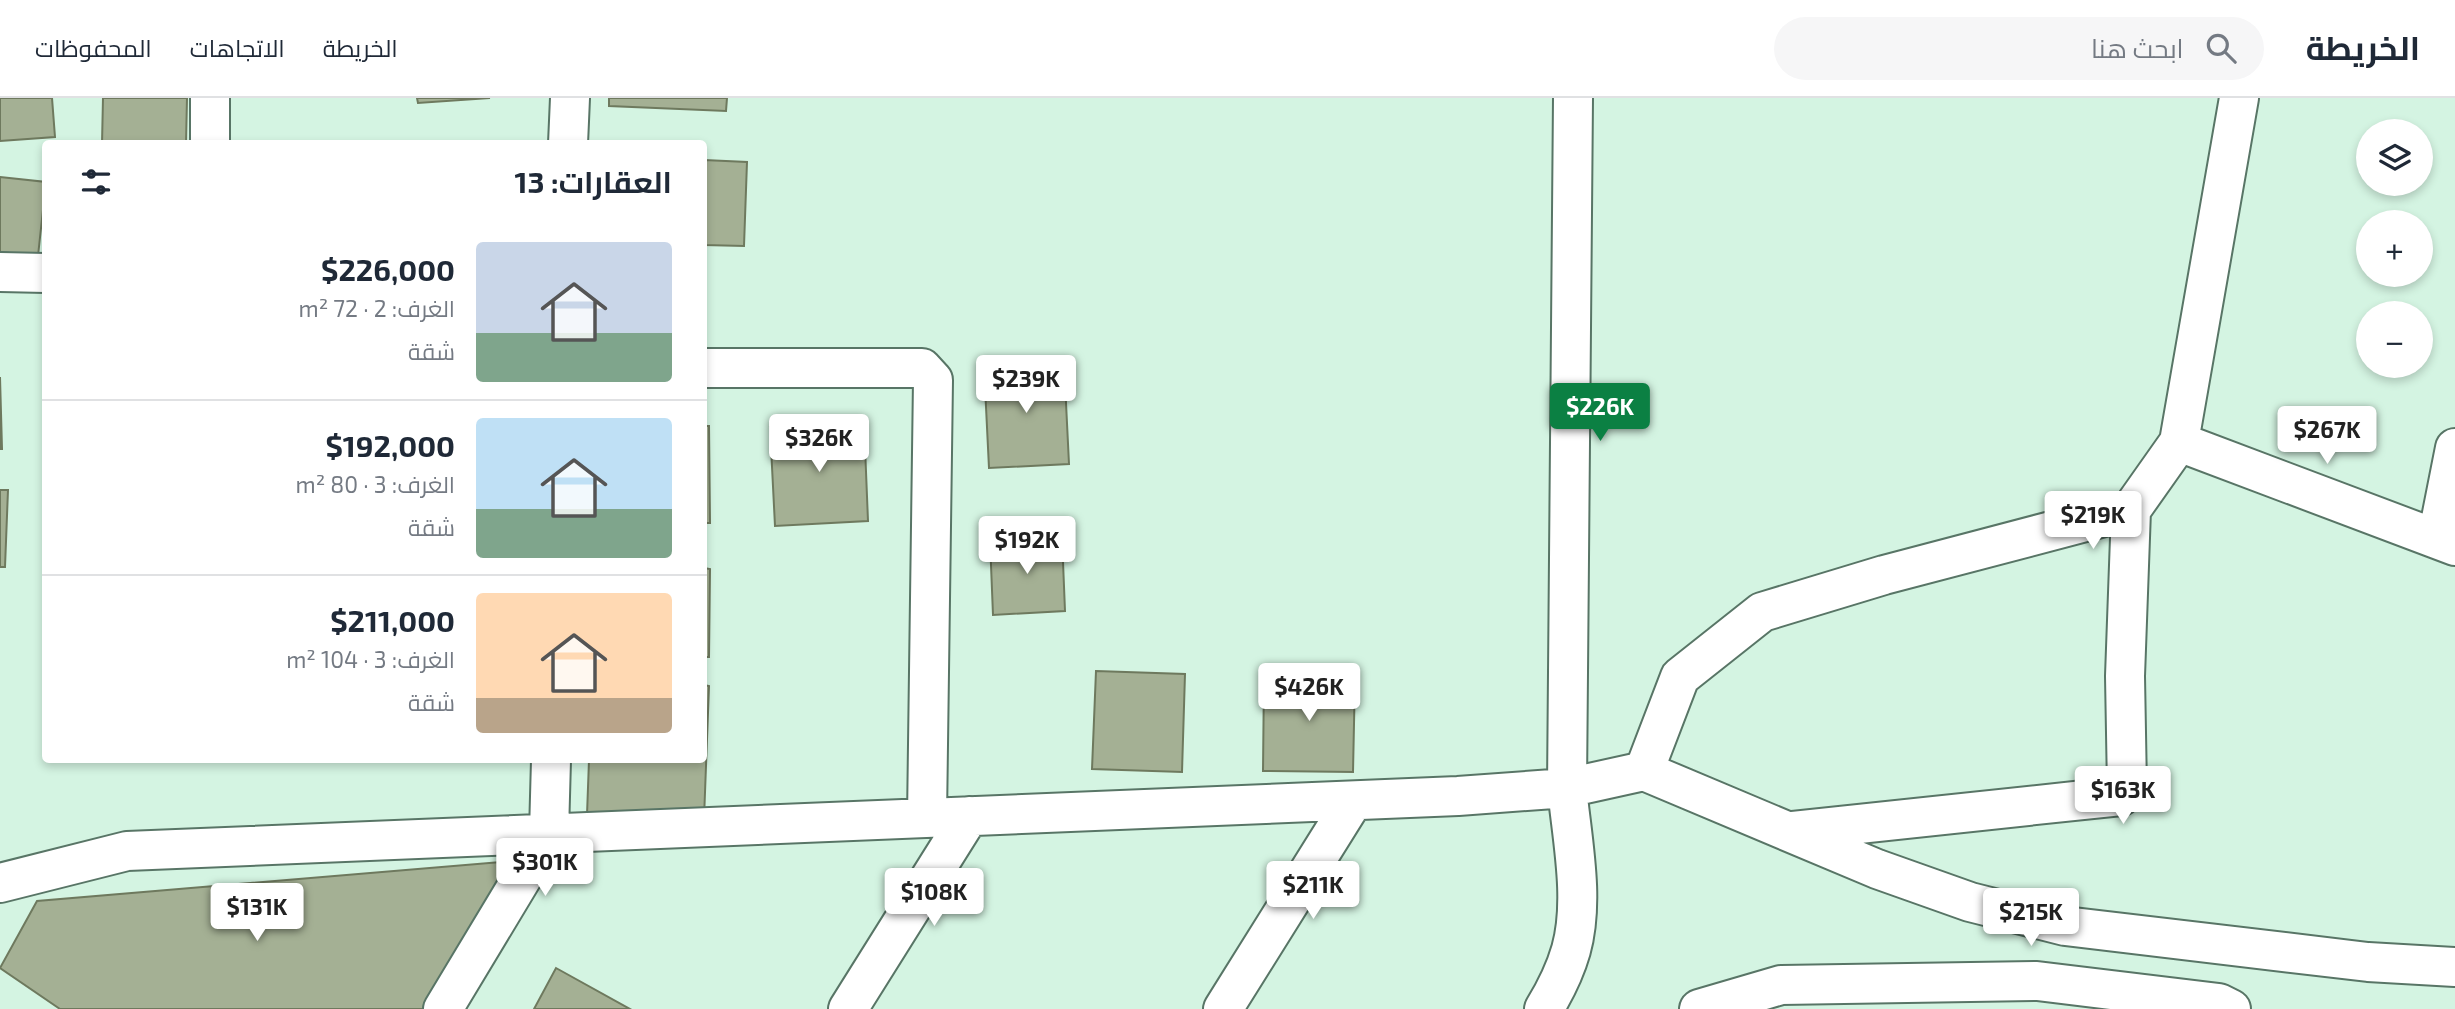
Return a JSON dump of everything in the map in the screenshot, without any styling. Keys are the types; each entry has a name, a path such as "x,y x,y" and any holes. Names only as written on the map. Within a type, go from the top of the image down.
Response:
{"street":[{"path":"210,98 210,140"},
{"path":"568,140 570,98"},
{"path":"1553,1002 1572,949 1578,890 1567,788 1573,98"},
{"path":"1791,831 2121,796 2127,789 2125,676 2131,510 2179,442 2239,98"},
{"path":"0,272 42,273"},
{"path":"707,368 922,368 933,380 927,818"},
{"path":"2179,442 2446,542 2455,448"},
{"path":"1644,771 1680,677 1762,612 1884,575 2131,510"},
{"path":"443,1009 549,833 551,763"},
{"path":"4,873 127,851 1353,801 1567,788 1644,771 1877,869 1970,902 2065,926 2368,962 2455,967"},
{"path":"1223,1009 1353,801"},
{"path":"848,1009 969,816"},
{"path":"1699,1009 1781,985 1941,996 2037,981 2219,1003 2231,1009"}],"building":[{"path":"0,98 52,98 55,137 0,141"},
{"path":"103,98 187,98 186,140 102,140"},
{"path":"417,98 490,98 418,103"},
{"path":"609,98 727,98 726,111 609,106"},
{"path":"707,160 747,162 744,246 707,245"},
{"path":"0,177 42,182 38,256 0,252"},
{"path":"1064,362 1069,464 989,468 984,366"},
{"path":"0,377 2,449 0,449"},
{"path":"864,422 868,521 775,526 770,427"},
{"path":"707,426 709,426 710,523 707,523"},
{"path":"0,490 8,490 5,567 0,567"},
{"path":"1062,537 1065,611 993,615 990,540"},
{"path":"707,568 710,569 707,657"},
{"path":"1096,671 1185,674 1182,772 1092,769"},
{"path":"1264,675 1355,676 1353,772 1263,771"},
{"path":"707,686 709,686 707,739"},
{"path":"589,763 706,763 704,819 587,815"},
{"path":"512,861 423,1009 60,1009 0,968 37,901"},
{"path":"556,968 630,1009 534,1009"}]}
